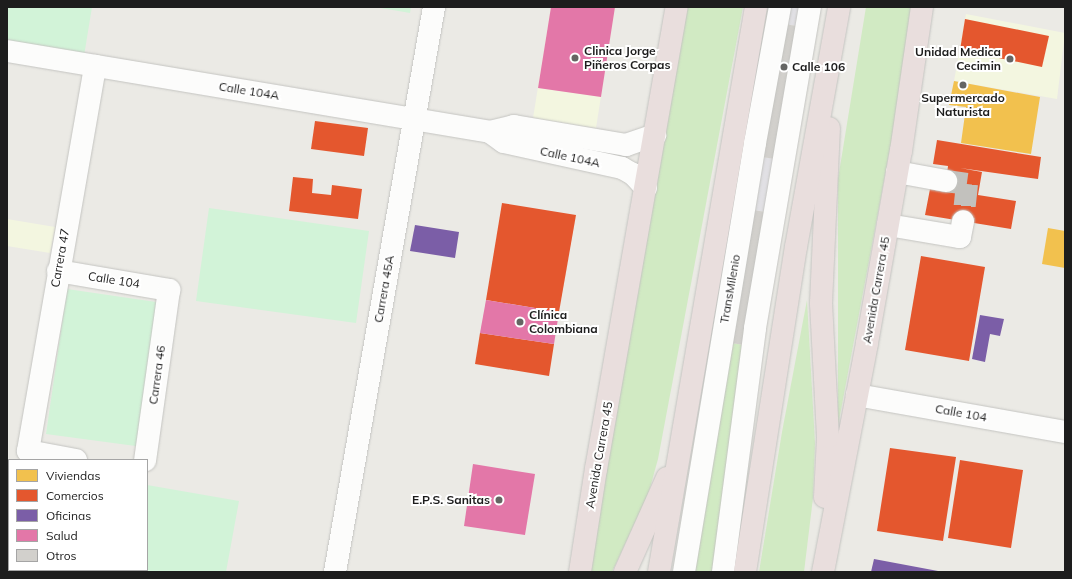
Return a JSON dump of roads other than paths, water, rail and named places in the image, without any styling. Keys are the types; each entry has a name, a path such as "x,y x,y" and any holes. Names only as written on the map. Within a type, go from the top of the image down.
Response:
{"highway":[{"name":"Avenida Carrera 45","path":"580,572 596,469 677,7"},
{"path":"659,572 756,7"},
{"path":"745,572 796,247 839,7"},
{"name":"Avenida Carrera 45","path":"822,572 857,395 888,225 922,7"},
{"path":"822,572 828,437 821,303 832,49"},
{"path":"625,572 681,445"}],"street":[{"name":"Carrera 45A","path":"335,572 434,7"},
{"name":"TransMilenio","path":"684,572 755,143 780,7"},
{"path":"723,572 755,328 810,7"},
{"name":"Calle 104A","path":"7,51 490,132 514,126 626,145 655,135"},
{"name":"Carrera 47","path":"71,459 28,450 58,271 95,66"},
{"name":"Calle 104A","path":"490,132 504,142 622,168 633,174 646,188"},
{"path":"897,172 946,181"},
{"path":"888,225 960,237 962,221"},
{"name":"Calle 104","path":"58,271 169,290"},
{"name":"Carrera 46","path":"145,459 169,290"},
{"name":"Calle 104","path":"857,395 1065,432"}],"tunnel":[{"path":"946,181 967,184 963,221"}],"place":[{"name":"Clinica Jorge Piñeros Corpas","path":"575,58"},
{"name":"Unidad Medica Cecimin","path":"1010,59"},
{"name":"Calle 106","path":"784,67"},
{"name":"Supermercado Naturista","path":"963,85"},
{"name":"Clínica Colombiana","path":"520,322"},
{"name":"E.P.S. Sanitas","path":"499,500"}]}
